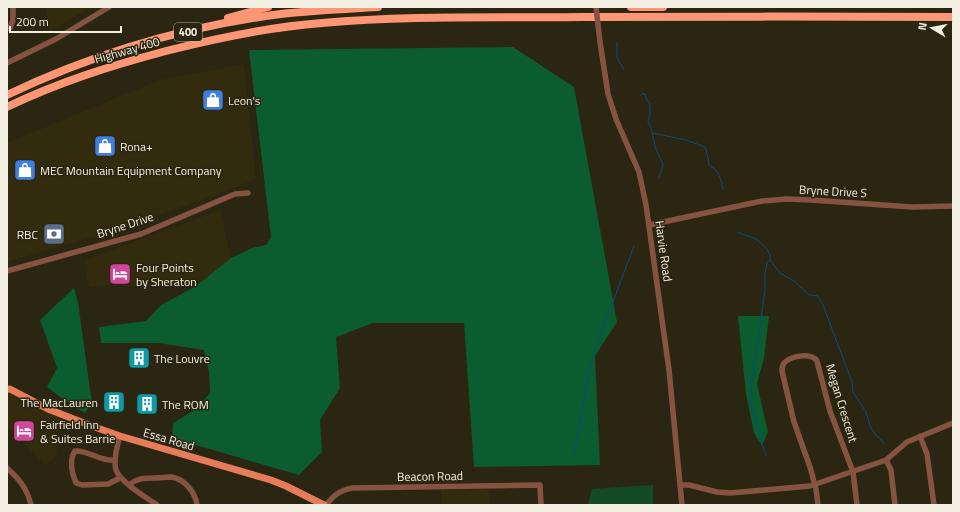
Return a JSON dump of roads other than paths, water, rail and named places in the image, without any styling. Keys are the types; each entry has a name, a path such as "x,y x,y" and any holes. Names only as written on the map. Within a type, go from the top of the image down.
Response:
{"highway":[{"path":"192,31 211,23 268,7"},
{"name":"Highway 400","path":"7,95 73,66 96,58 219,24 282,14 378,7"},
{"path":"631,7 663,7"},
{"name":"Highway 400","path":"7,107 40,91 104,68 216,38 259,30 321,23 393,18 808,16 953,17"},
{"path":"7,111 22,100"}],"main road":[{"name":"Essa Road","path":"8,387 48,409 88,425 120,436 271,480 325,505"}],"street":[{"path":"7,29 10,28 13,20 13,7"},
{"path":"7,63 56,39 109,7"},
{"name":"Harvie Road","path":"596,7 608,94 616,119 639,172 643,188 669,370 682,505"},
{"name":"Bryne Drive","path":"7,271 141,234 235,194 248,194"},
{"name":"Bryne Drive S","path":"649,225 762,201 786,199 912,207 953,206"},
{"name":"Megan Crescent","path":"815,485 794,422 782,372 784,364 788,360 810,355 817,361 830,411 853,472"},
{"path":"680,485 689,485 717,492 730,493 815,485 886,460 907,442 953,423"},
{"path":"120,436 115,460 116,470 120,478 157,505"},
{"path":"920,436 927,454 934,505"},
{"path":"115,460 109,461 79,450 74,451 72,455 73,463 71,471 76,483 82,486 108,484 120,478"},
{"path":"886,460 891,470 895,505"},
{"path":"7,468 20,480 24,486 31,505"},
{"path":"853,472 857,505"},
{"path":"129,485 132,482 143,478 172,477 189,487 194,494 197,505"},
{"name":"Beacon Road","path":"325,505 335,494 342,490 352,488 540,485 541,505"},
{"path":"815,485 818,505"}],"waterway":[{"path":"617,42 617,58 624,70"},
{"path":"641,95 644,93 650,103 648,121 656,149 663,165 659,178"},
{"path":"953,101 953,111"},
{"path":"652,133 686,140 705,147 709,165 718,173 723,190"},
{"path":"737,232 756,239 766,248 770,255 770,260 780,273 794,281 809,295 818,296 823,305 852,382 853,392 866,412 870,426 875,434 884,443"},
{"path":"574,454 589,372 597,344 634,246"},
{"path":"766,456 752,410 751,386 765,291 765,274 767,262 770,260"}],"place":[{"name":"Leon's","path":"213,100"},
{"name":"Rona+","path":"105,146"},
{"name":"MEC Mountain Equipment Company","path":"25,170"},
{"name":"RBC","path":"54,234"},
{"name":"Four Points by Sheraton","path":"120,274"},
{"name":"The Louvre","path":"139,358"},
{"name":"The MacLauren","path":"114,402"},
{"name":"The ROM","path":"147,404"},
{"name":"Fairfield Inn & Suites Barrie","path":"24,431"}]}
